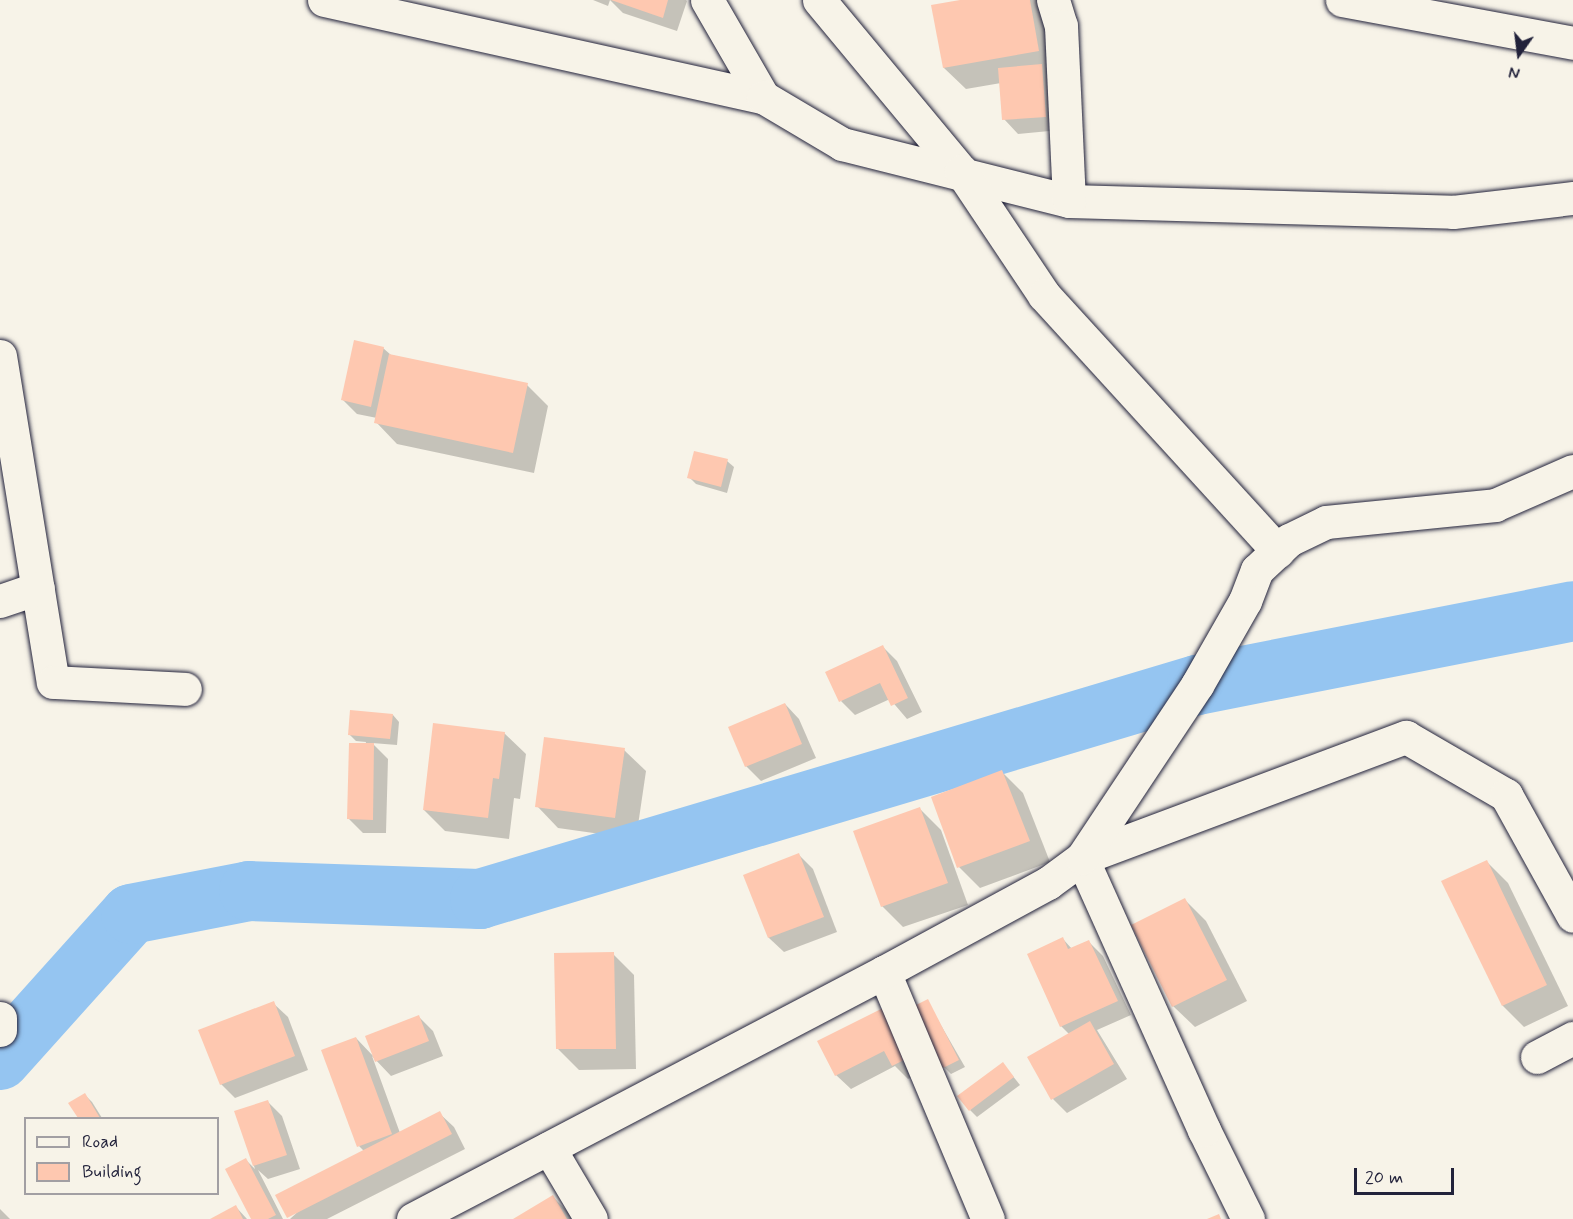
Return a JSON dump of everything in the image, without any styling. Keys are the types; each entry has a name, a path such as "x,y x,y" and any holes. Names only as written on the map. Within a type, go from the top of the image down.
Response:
{"street":[{"path":"324,0 763,97 842,144 961,171 1069,201 1453,212 1573,198"},
{"path":"707,0 763,97"},
{"path":"819,0 961,171 1044,295 1278,551"},
{"path":"1053,0 1061,26 1069,201"},
{"path":"1342,0 1573,43"},
{"path":"0,356 53,682 185,689"},
{"path":"1082,858 1197,685 1245,601 1257,570 1289,540 1326,522 1495,505 1573,471"},
{"path":"0,601 38,588"},
{"path":"413,1219 884,972 1048,883 1082,858 1406,737 1506,795 1573,916"},
{"path":"1082,858 1248,1219"},
{"path":"884,972 988,1219"},
{"path":"0,1018 0,1030"},
{"path":"1537,1057 1573,1038"},
{"path":"549,1148 591,1219"}],"building":[{"path":"611,0 668,0 663,18"},
{"path":"960,0 1030,0 1039,51 943,68 931,5"},
{"path":"1042,64 1046,117 1002,120 998,68"},
{"path":"354,340 384,347 371,407 341,400"},
{"path":"389,354 528,383 513,453 374,423"},
{"path":"694,451 728,459 721,487 687,478"},
{"path":"883,645 908,698 891,706 880,683 839,702 825,672"},
{"path":"785,703 802,744 745,767 728,727"},
{"path":"350,710 393,714 390,739 348,735"},
{"path":"433,723 505,732 499,779 493,778 488,818 423,810"},
{"path":"544,737 625,748 615,818 535,807"},
{"path":"349,743 374,743 373,820 347,819"},
{"path":"1002,770 1030,841 957,868 931,797"},
{"path":"920,807 948,883 881,907 853,831"},
{"path":"799,853 824,917 768,938 743,875"},
{"path":"1487,860 1547,985 1502,1006 1441,881"},
{"path":"1185,898 1227,980 1172,1007 1131,925"},
{"path":"1063,937 1068,949 1089,940 1118,1001 1060,1027 1027,954"},
{"path":"614,952 616,1049 556,1049 554,953"},
{"path":"928,999 959,1060 943,1068 912,1007"},
{"path":"274,1001 295,1056 220,1085 198,1030"},
{"path":"885,1007 910,1057 892,1066 884,1051 835,1076 817,1041"},
{"path":"419,1015 429,1041 375,1062 365,1036"},
{"path":"1090,1021 1114,1064 1051,1100 1027,1057"},
{"path":"356,1037 392,1134 357,1147 321,1050"},
{"path":"1003,1062 1014,1077 969,1111 957,1096"},
{"path":"85,1093 99,1117 77,1117 68,1103"},
{"path":"268,1100 287,1155 253,1166 234,1111"},
{"path":"440,1111 452,1134 287,1218 275,1195"},
{"path":"246,1158 276,1215 268,1219 251,1219 225,1169"},
{"path":"553,1195 567,1219 513,1219"},
{"path":"236,1205 243,1219 210,1219"},
{"path":"1219,1214 1221,1219 1207,1219"}],"waterway":[{"path":"0,1060 131,914 249,891 480,899 1197,685 1573,611"}]}
